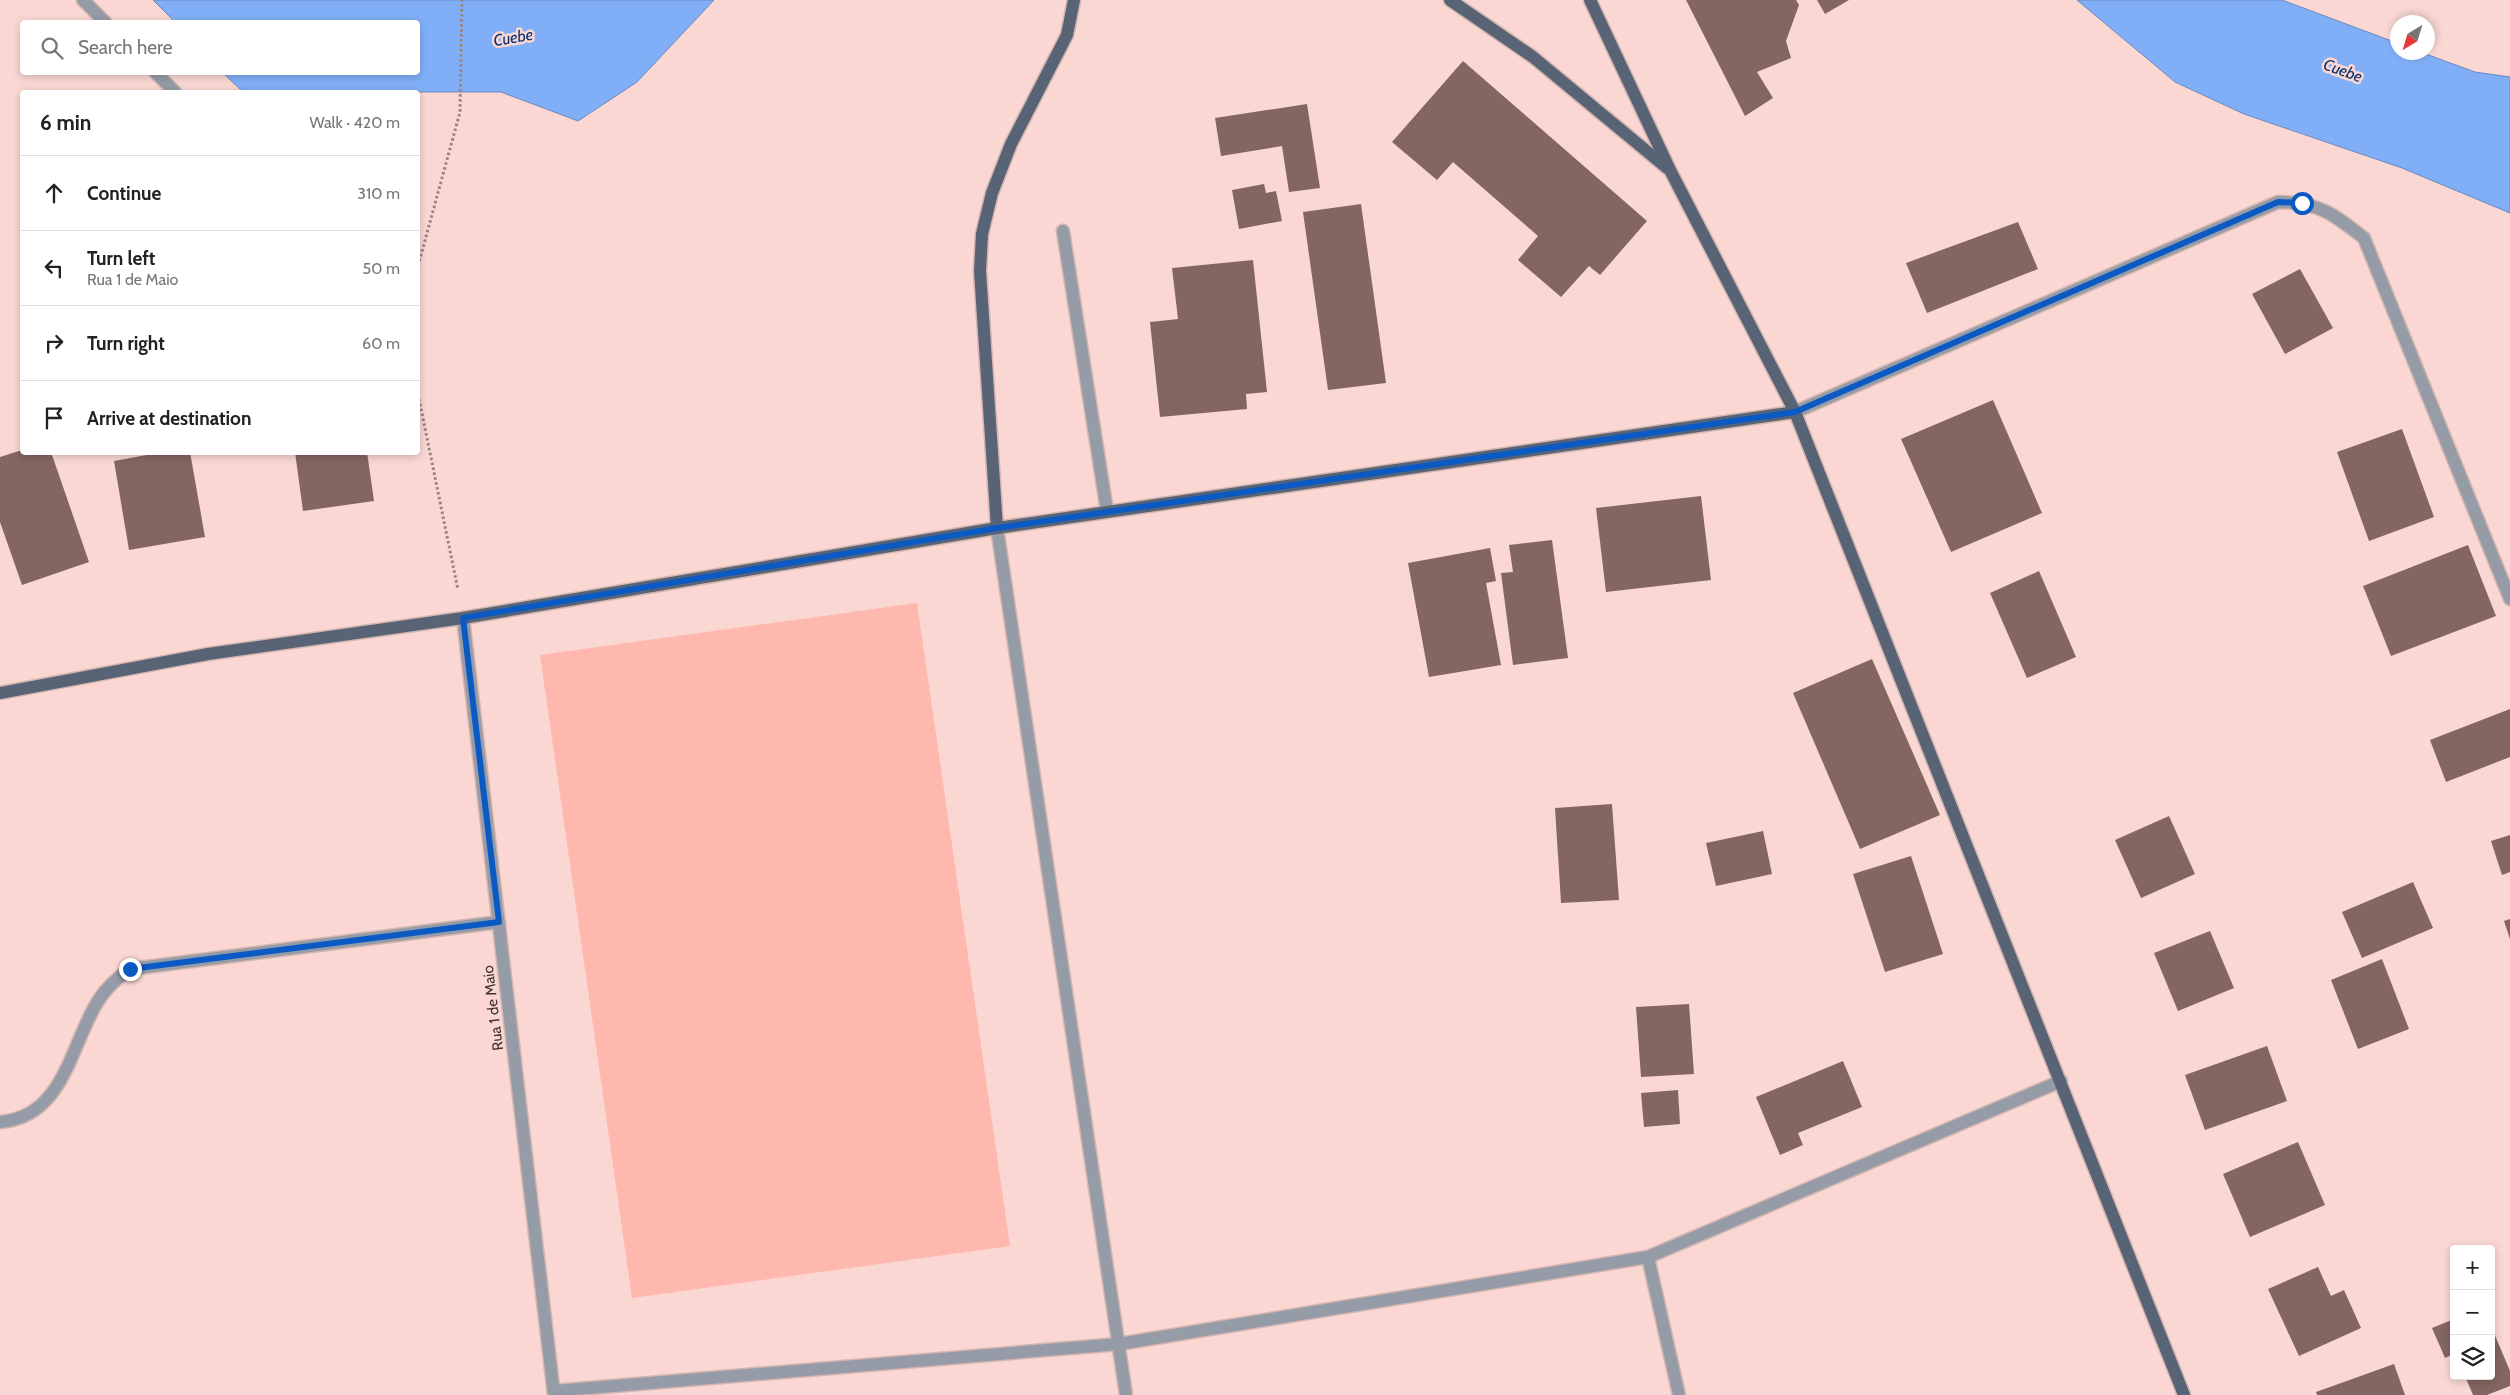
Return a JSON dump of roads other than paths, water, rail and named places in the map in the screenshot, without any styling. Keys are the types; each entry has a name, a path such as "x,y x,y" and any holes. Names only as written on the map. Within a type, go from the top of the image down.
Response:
{"main road":[{"path":"997,528 980,271 982,234 992,193 1011,144 1067,35 1074,0"},
{"path":"1450,0 1533,57 1671,172"},
{"path":"1590,0 1671,172 1795,412 2184,1395"},
{"path":"0,693 208,654 463,618 997,528 1795,412"}],"street":[{"path":"83,0 103,20"},
{"path":"158,75 173,90"},
{"path":"1795,412 2278,202 2302,203 2332,214 2364,238 2510,599"},
{"path":"1063,231 1107,511"},
{"path":"997,528 1126,1395"},
{"name":"Rua 1 de Maio","path":"463,618 554,1393"},
{"path":"0,1122 12,1121 35,1110 54,1094 97,1002 113,981 130,969 499,922"},
{"path":"554,1393 1119,1344 1648,1257 2061,1081"},
{"path":"1648,1257 1679,1395"}],"water":[{"name":"Cuebe","path":"153,0 714,0 637,82 578,121 501,92 241,90 225,75 420,75 420,20 173,20"},
{"name":"Cuebe","path":"2077,0 2282,0 2390,40 2390,60 2435,60 2435,57 2475,72 2510,77 2510,213 2402,168 2244,114 2175,82"}]}
